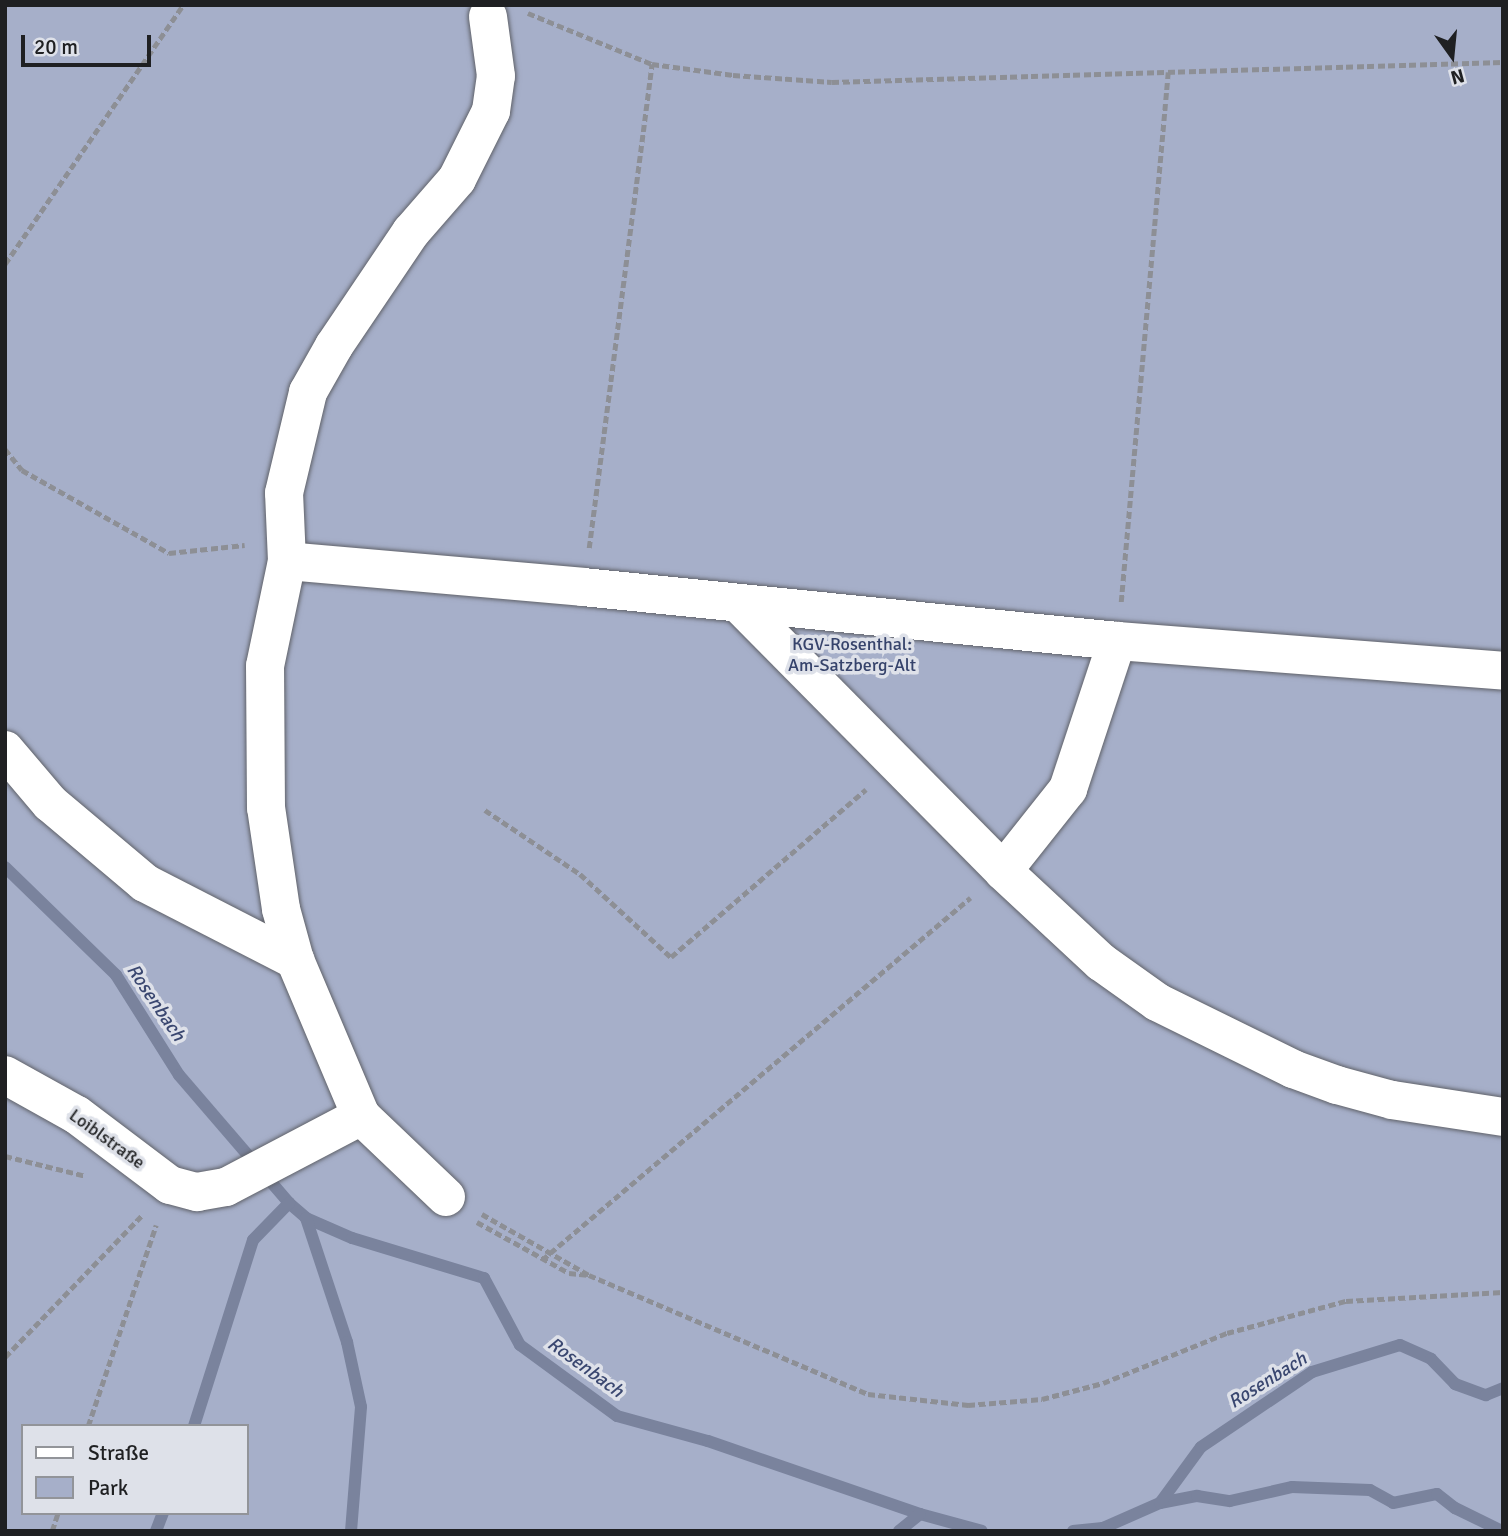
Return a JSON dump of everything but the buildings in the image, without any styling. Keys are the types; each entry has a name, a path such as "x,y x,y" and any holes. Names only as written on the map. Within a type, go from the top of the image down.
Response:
{"street":[{"path":"457,1207 347,1124 281,909 266,808 265,666 287,561 284,493 309,392 334,346 411,232 457,179 491,111 496,76 488,17"},
{"path":"287,561 583,587 1117,641 1503,671"},
{"path":"740,604 1003,871 1101,962 1157,1002 1293,1069 1337,1085 1392,1100 1503,1116"},
{"path":"1003,871 1068,789 1117,641"},
{"path":"5,750 50,803 145,883 295,960"},
{"name":"Loiblstraße","path":"5,1075 77,1115 170,1185 197,1192 226,1187 347,1124"}],"path":[{"path":"5,264 183,5"},
{"path":"488,17 526,12 652,64 733,75 832,82 1503,62"},
{"path":"583,587 652,64"},
{"path":"1117,641 1168,72"},
{"path":"5,449 22,470 169,553 261,543 287,561"},
{"path":"485,810 580,874 671,957 895,763"},
{"path":"542,1260 1003,871"},
{"path":"5,1357 170,1185"},
{"path":"89,1424 170,1185"},
{"path":"457,1207 549,1252 589,1275 868,1394 968,1405 1042,1399 1103,1383 1227,1333 1346,1301 1503,1292"},
{"path":"457,1207 542,1260 569,1273 589,1275"}],"green space":[{"name":"KGV-Rosenthal: Am-Satzberg-Alt","path":"5,5 1503,5 1503,1531 5,1531"}],"waterway":[{"name":"Rosenbach","path":"5,867 116,975 179,1075 289,1203 306,1218 352,1238 484,1278 520,1345 617,1416 708,1441 920,1514 982,1531"},
{"name":"Rosenbach","path":"195,1424 253,1240 289,1203"},
{"path":"306,1218 347,1342 361,1407 351,1531"},
{"name":"Rosenbach","path":"1073,1531 1103,1528 1160,1503 1201,1447 1312,1372 1400,1345 1431,1359 1455,1384 1486,1395 1503,1388"},
{"path":"1160,1503 1197,1496 1230,1501 1292,1487 1370,1490 1393,1503 1437,1494 1455,1508 1502,1531"},
{"path":"899,1531 920,1514"},
{"name":"Rosenbach","path":"156,1531 162,1515"}]}
